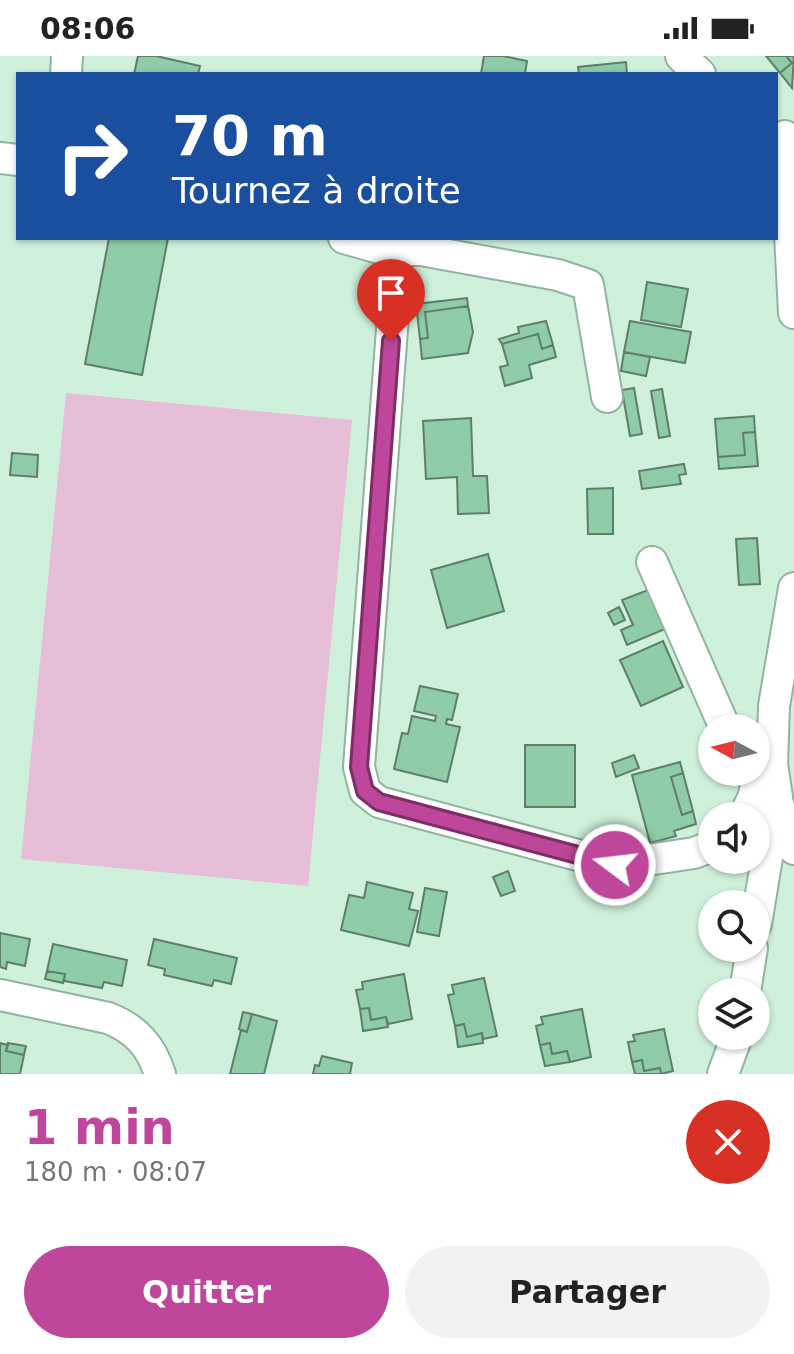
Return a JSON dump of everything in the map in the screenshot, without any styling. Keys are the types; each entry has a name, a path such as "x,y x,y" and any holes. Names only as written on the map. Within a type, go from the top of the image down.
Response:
{"street":[{"path":"681,56 698,72"},
{"path":"785,136 794,313"},
{"path":"351,240 379,248 422,246 558,275 588,285 607,397"},
{"path":"422,246 359,767 365,791 379,802 615,865 658,860 698,850"},
{"path":"652,562 719,714"},
{"path":"770,727 794,588"},
{"path":"770,780 786,839 794,849"},
{"path":"762,890 777,797"},
{"path":"0,995 120,1023 133,1030 147,1044 160,1074"},
{"path":"723,1074 732,1050"}],"shaded area":[{"path":"66,393 352,420 308,886 21,859"}],"building":[{"path":"138,56 156,56 200,66 198,72 134,72"},
{"path":"484,56 527,61 525,72 481,72"},
{"path":"766,56 786,56 792,63 780,73"},
{"path":"786,56 794,56 792,88 780,73 792,63"},
{"path":"626,62 627,72 579,72 578,67"},
{"path":"109,240 168,240 142,375 85,364"},
{"path":"647,282 688,289 681,327 641,320"},
{"path":"467,298 468,306 425,312 428,338 420,339 416,304"},
{"path":"468,306 473,332 468,353 422,359 420,339 428,338 425,312"},
{"path":"546,321 553,345 542,349 538,334 502,344 499,339 519,333 518,327"},
{"path":"630,321 691,332 685,363 624,352"},
{"path":"538,334 542,349 553,345 556,357 529,365 532,378 505,386 500,367 508,365 502,344"},
{"path":"624,352 650,357 646,376 621,371"},
{"path":"634,388 642,434 630,436 622,390"},
{"path":"662,389 670,436 659,438 651,391"},
{"path":"754,416 755,432 743,433 745,455 718,457 715,419"},
{"path":"471,418 473,476 487,476 489,513 458,514 457,477 426,479 423,421"},
{"path":"755,432 758,466 719,469 718,457 745,455 743,433"},
{"path":"12,453 38,455 37,477 10,475"},
{"path":"684,464 686,474 679,475 681,484 642,489 639,471"},
{"path":"613,488 613,534 588,534 587,489"},
{"path":"757,538 760,584 739,585 736,539"},
{"path":"488,554 504,611 447,628 431,570"},
{"path":"648,590 665,629 627,645 621,630 633,625 622,600"},
{"path":"619,607 625,620 614,625 608,613"},
{"path":"663,641 683,687 641,706 620,660"},
{"path":"420,686 458,694 452,720 447,719 446,724 460,727 447,782 394,769 402,733 408,734 412,716 435,721 436,716 414,711"},
{"path":"525,745 575,745 575,807 525,807"},
{"path":"634,755 639,768 616,777 612,763"},
{"path":"680,762 683,773 671,777 682,815 693,811 696,824 674,831 676,836 650,843 632,775"},
{"path":"683,773 693,811 682,815 671,777"},
{"path":"508,871 515,891 501,896 493,877"},
{"path":"367,882 413,893 409,909 418,911 409,946 341,930 349,895 364,898"},
{"path":"425,888 447,892 439,936 417,932"},
{"path":"0,933 30,939 25,966 7,962 6,969 0,967"},
{"path":"154,939 237,958 231,984 214,980 212,986 164,975 165,969 148,965"},
{"path":"53,944 127,960 122,986 104,982 102,988 64,981 65,974 47,971"},
{"path":"47,971 65,974 63,983 45,979"},
{"path":"404,974 412,1019 388,1024 386,1017 371,1020 369,1008 360,1009 356,990 363,989 362,982"},
{"path":"484,978 497,1036 483,1039 482,1033 467,1037 464,1024 455,1026 448,995 454,994 452,985"},
{"path":"369,1008 371,1020 386,1017 388,1027 363,1031 360,1009"},
{"path":"582,1009 591,1057 570,1062 567,1051 552,1054 550,1043 540,1045 536,1026 543,1024 541,1017"},
{"path":"243,1012 252,1014 247,1032 239,1029"},
{"path":"252,1014 277,1021 264,1074 230,1074 241,1030 247,1032"},
{"path":"464,1024 467,1037 482,1033 483,1043 458,1047 455,1026"},
{"path":"664,1029 673,1071 661,1074 660,1068 644,1071 642,1060 632,1062 628,1042 635,1041 633,1035"},
{"path":"0,1043 8,1045 6,1051 24,1055 20,1074 0,1074"},
{"path":"8,1043 26,1046 24,1055 6,1051"},
{"path":"550,1043 552,1054 567,1051 570,1062 545,1066 540,1045"},
{"path":"322,1056 352,1063 350,1074 313,1074"},
{"path":"642,1060 644,1071 660,1068 661,1074 635,1074 632,1062"}],"route":[{"path":"391,341 359,767 365,791 379,802 615,865"}]}
